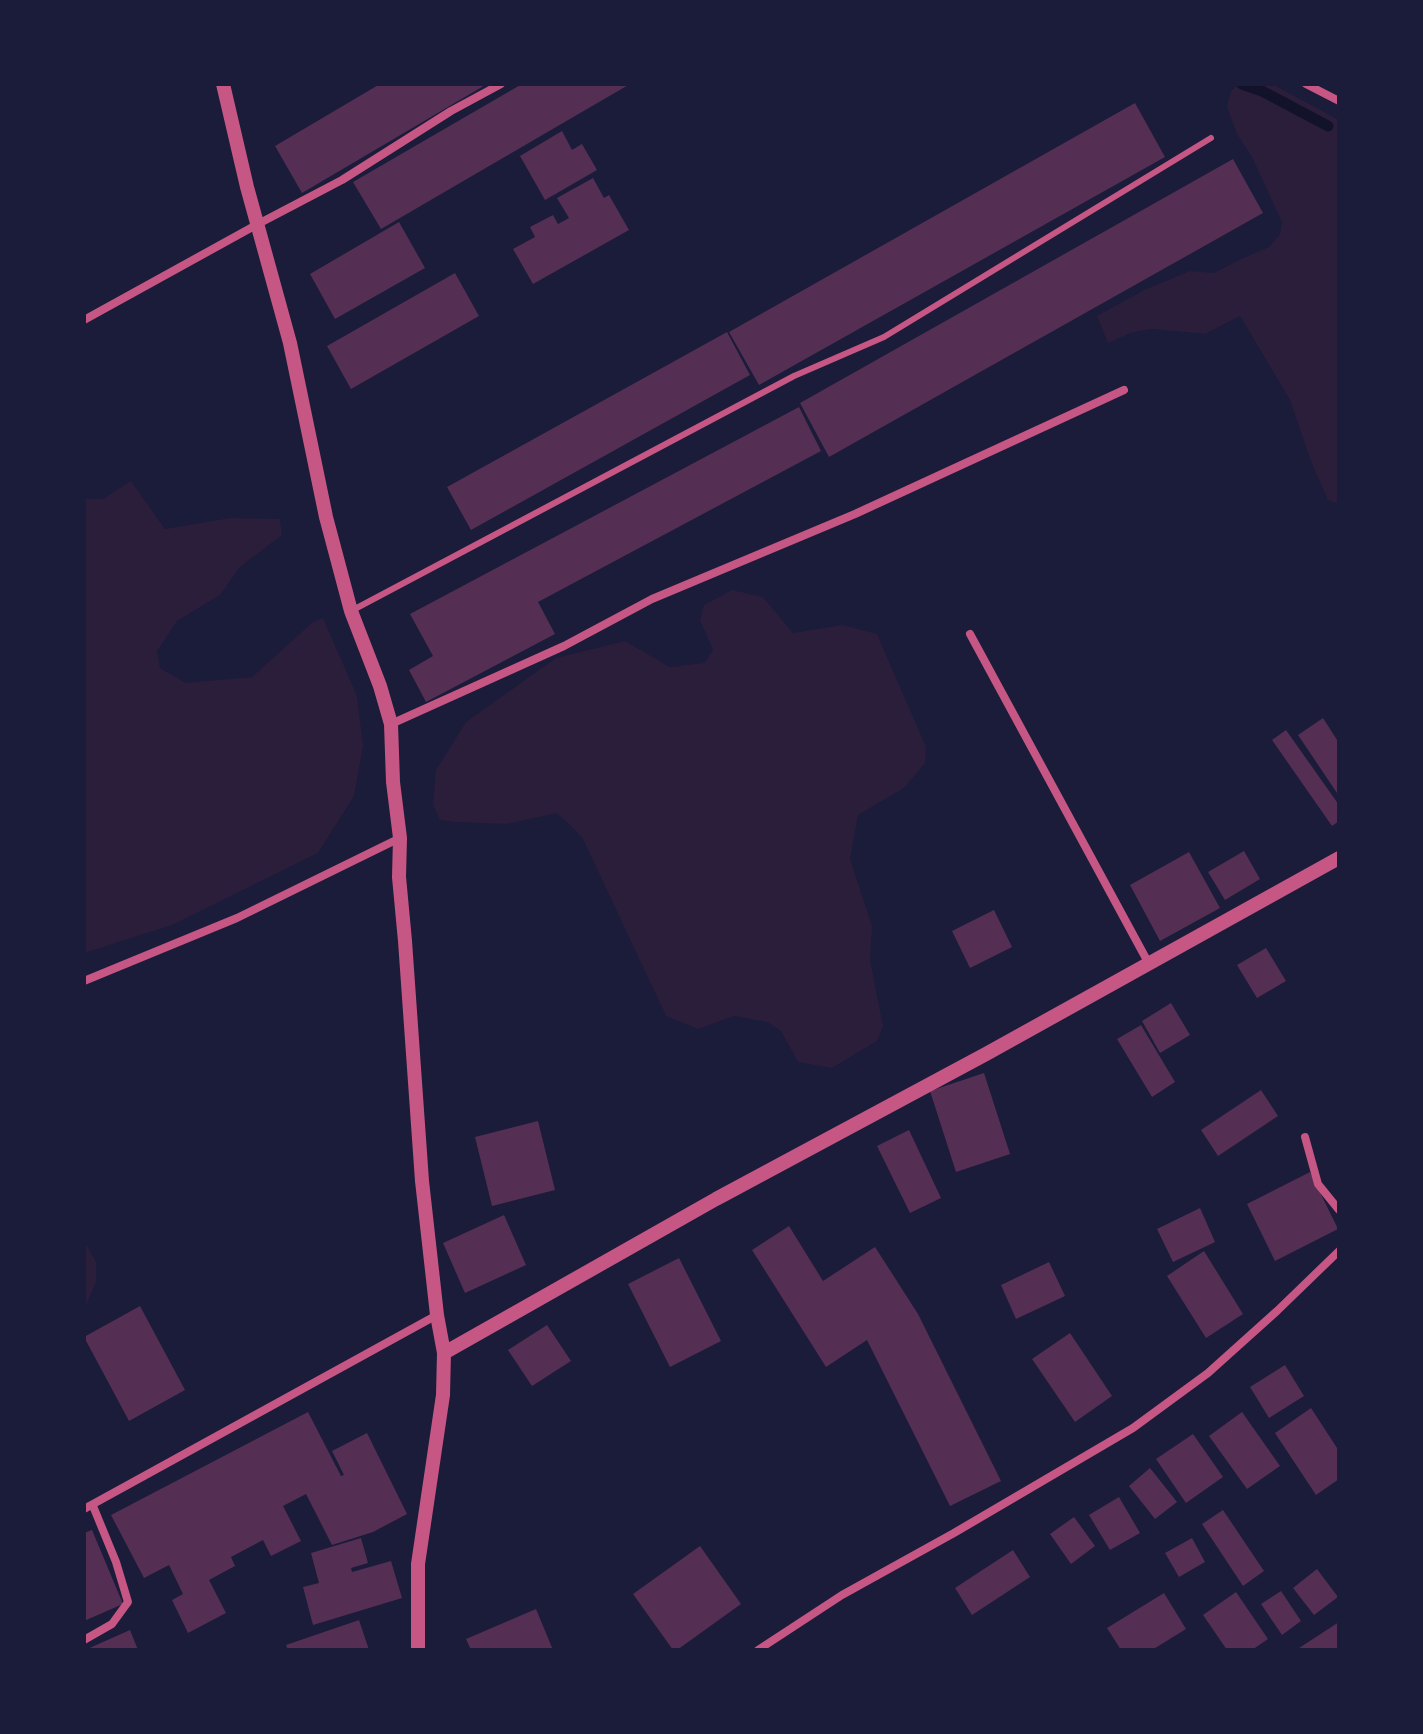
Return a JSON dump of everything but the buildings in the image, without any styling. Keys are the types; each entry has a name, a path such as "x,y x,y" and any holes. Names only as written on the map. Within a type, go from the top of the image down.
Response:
{"street":[{"path":"223,84 290,343 326,517 351,611 391,724 422,1181 444,1353 443,1395 418,1564 418,1650"},
{"path":"84,320 342,180 451,111 501,84"},
{"path":"1306,84 1339,101"},
{"path":"391,724 564,646 652,599 855,514 1124,390"},
{"path":"970,634 1149,964"},
{"path":"84,981 237,918 400,838"},
{"path":"444,1353 716,1199 972,1062 1339,858"},
{"path":"1305,1137 1318,1184 1339,1210"},
{"path":"758,1650 842,1595 1133,1428 1208,1373 1339,1251"},
{"path":"84,1640 112,1624 128,1602 116,1562 88,1508 437,1315"}],"lane":[{"path":"351,611 794,376 884,337 1211,138"}],"shaded area":[{"path":"1239,84 1272,84 1339,120 1339,504 1328,500 1290,400 1240,316 1205,334 1153,329 1133,332 1108,343 1097,316 1144,290 1190,271 1214,273 1269,247 1280,234 1282,222 1251,155 1237,134 1227,107 1231,91"},
{"path":"131,481 165,529 230,518 280,519 282,535 240,567 220,595 177,621 157,651 160,668 186,683 252,677 313,622 323,618 357,696 363,746 354,796 318,853 172,925 84,953 84,499 103,499"},
{"path":"732,590 763,597 793,633 843,625 877,634 926,747 925,763 904,788 858,815 850,859 872,926 870,960 883,1026 877,1041 832,1068 798,1062 781,1031 767,1022 734,1016 698,1029 666,1016 582,837 557,813 507,824 456,822 440,820 433,805 436,770 466,722 556,658 625,641 670,667 704,663 713,650 700,620 704,605"},
{"path":"84,1240 96,1262 96,1282 84,1310"}],"waterway":[{"path":"1242,84 1262,91 1328,126"}]}
